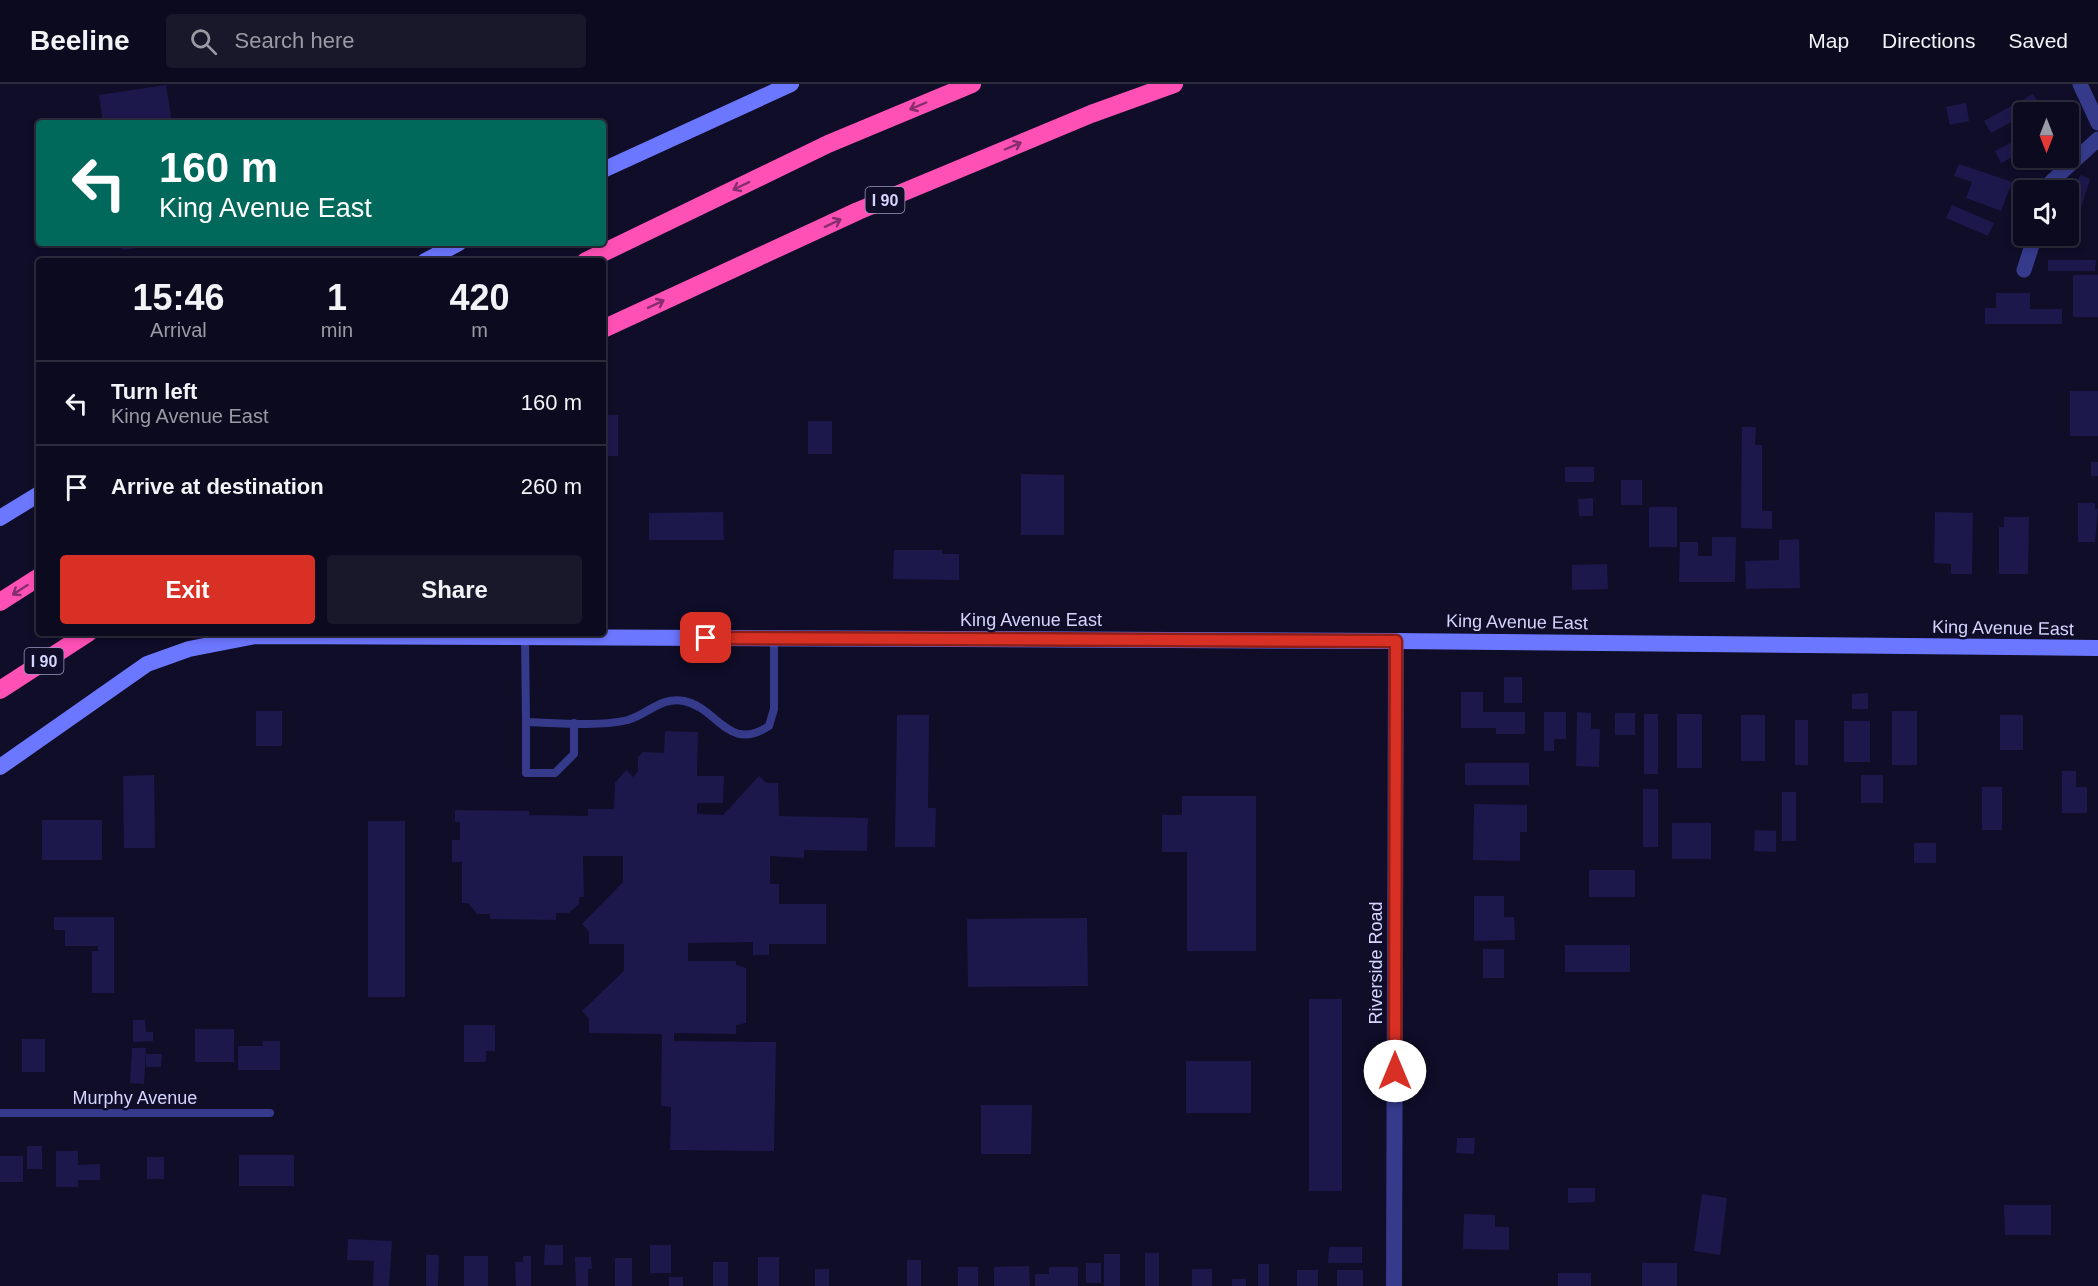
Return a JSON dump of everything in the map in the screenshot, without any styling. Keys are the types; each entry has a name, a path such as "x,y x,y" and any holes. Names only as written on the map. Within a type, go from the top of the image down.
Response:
{"highway":[{"path":"592,258 828,144 972,84"},
{"name":"I 90","path":"606,328 858,212 1091,114 1174,84"},
{"path":"0,602 36,579"},
{"name":"I 90","path":"0,690 83,636"}],"main road":[{"path":"606,169 791,84"},
{"path":"431,258 453,246"},
{"path":"0,518 36,496"},
{"name":"King Avenue East","path":"0,767 147,664 189,649 255,636 1396,641 2098,648"}],"street":[{"path":"2080,84 2098,123"},
{"path":"2053,180 2098,139"},
{"path":"2024,270 2032,246"},
{"name":"Riverside Road","path":"1394,1286 1396,641"}],"lane":[{"path":"525,637 526,773 555,773 574,753 574,723"},
{"path":"526,722 574,723 628,720 658,704 684,700 700,708 728,731 758,733 770,726 774,710 774,638"},
{"name":"Murphy Avenue","path":"0,1113 270,1113"}],"building":[{"path":"166,85 172,120 103,120 99,95"},
{"path":"2033,94 2038,102 2018,102"},
{"path":"1966,103 1969,121 1950,125 1946,107"},
{"path":"2013,105 2013,121 1991,133 1984,121"},
{"path":"2013,142 2013,157 2001,163 1995,151"},
{"path":"1959,164 2012,182 2001,211 1966,198 1972,182 1954,176"},
{"path":"2080,175 2090,179 2079,214 2079,180"},
{"path":"1952,205 1994,223 1988,236 1946,218"},
{"path":"122,246 150,246 123,250"},
{"path":"2048,260 2096,260 2095,271 2048,271"},
{"path":"2073,275 2098,275 2098,317 2073,317"},
{"path":"1996,293 2030,293 2030,309 2062,309 2062,324 1985,324 1985,308 1996,308"},
{"path":"2070,391 2098,391 2098,436 2070,436"},
{"path":"606,415 618,415 618,456 606,456"},
{"path":"808,421 832,421 832,454 808,454"},
{"path":"1742,427 1756,427 1755,445 1762,445 1762,511 1772,511 1772,529 1741,528"},
{"path":"2091,462 2098,462 2098,476 2091,476"},
{"path":"1565,467 1594,467 1594,482 1565,482"},
{"path":"1021,474 1064,475 1064,535 1021,535"},
{"path":"1621,480 1642,480 1642,505 1621,505"},
{"path":"1593,498 1593,516 1579,516 1578,499"},
{"path":"2078,503 2095,503 2095,509 2098,509 2095,542 2078,542"},
{"path":"1649,507 1677,507 1677,547 1649,547"},
{"path":"723,512 724,540 649,540 649,513"},
{"path":"1935,512 1973,513 1972,574 1951,574 1951,564 1934,563"},
{"path":"2004,517 2029,517 2028,574 1999,574 1999,527 2004,527"},
{"path":"1712,537 1736,537 1735,582 1679,582 1680,542 1698,542 1698,556 1712,556"},
{"path":"1799,539 1800,588 1746,589 1745,561 1779,560 1779,540"},
{"path":"894,550 942,550 942,554 959,554 959,580 893,579"},
{"path":"1607,564 1608,589 1572,590 1572,565"},
{"path":"1504,677 1522,677 1522,703 1504,703"},
{"path":"1461,692 1483,692 1483,712 1525,712 1525,734 1496,734 1496,728 1461,728"},
{"path":"1868,693 1868,709 1852,709 1852,694"},
{"path":"256,711 282,711 282,746 256,746"},
{"path":"1892,711 1917,711 1917,765 1892,765"},
{"path":"1544,712 1566,712 1566,739 1554,739 1554,751 1544,751"},
{"path":"1577,712 1591,713 1591,729 1600,729 1599,767 1576,766"},
{"path":"1615,713 1635,713 1635,735 1615,735"},
{"path":"1644,714 1658,714 1658,774 1644,774"},
{"path":"1677,714 1702,714 1702,768 1677,768"},
{"path":"897,715 929,715 928,808 936,808 935,847 895,847"},
{"path":"1741,715 1765,715 1765,761 1741,761"},
{"path":"2000,715 2023,715 2023,750 2000,750"},
{"path":"1795,720 1808,720 1808,765 1795,765"},
{"path":"1844,721 1870,721 1870,762 1844,762"},
{"path":"665,731 698,732 697,776 724,776 723,803 697,803 697,814 723,815 759,776 767,783 778,783 779,816 868,818 867,851 804,850 804,858 770,856 770,884 779,884 779,904 826,904 826,944 769,944 769,955 753,955 753,942 688,943 688,961 736,961 736,965 746,968 746,1023 736,1025 736,1034 674,1033 674,1041 776,1042 774,1151 670,1150 671,1107 661,1106 662,1034 589,1033 589,1019 582,1011 624,971 624,944 589,944 589,932 582,924 623,882 623,856 583,856 584,897 579,897 579,904 569,913 556,913 556,920 490,919 490,914 477,914 468,903 462,903 462,862 452,862 452,840 460,840 460,822 455,822 455,810 529,811 529,815 588,816 588,809 614,809 615,783 626,770 633,777 638,771 638,757 643,752 664,753"},
{"path":"1465,763 1529,763 1529,785 1465,785"},
{"path":"2062,771 2076,771 2076,787 2087,787 2087,813 2062,813"},
{"path":"154,775 155,848 124,848 123,776"},
{"path":"1861,775 1883,775 1883,803 1861,803"},
{"path":"1982,787 2002,787 2002,830 1982,830"},
{"path":"1643,789 1658,789 1658,847 1643,847"},
{"path":"1782,792 1796,792 1796,841 1782,841"},
{"path":"1182,796 1256,796 1256,951 1187,951 1187,852 1162,852 1162,815 1182,815"},
{"path":"1474,804 1527,805 1527,832 1520,832 1520,861 1473,860"},
{"path":"42,820 102,820 102,860 42,860"},
{"path":"368,821 405,821 405,997 368,997"},
{"path":"1672,823 1711,823 1711,859 1672,859"},
{"path":"1755,830 1776,831 1776,852 1754,851"},
{"path":"1914,843 1936,843 1936,863 1914,863"},
{"path":"1589,870 1635,870 1635,897 1589,897"},
{"path":"1474,896 1504,896 1504,917 1514,917 1515,940 1474,941"},
{"path":"54,917 114,917 114,993 92,993 92,951 98,951 98,946 65,946 65,930 54,930"},
{"path":"1087,918 1088,986 968,987 967,919"},
{"path":"1565,945 1630,945 1630,972 1565,972"},
{"path":"1483,949 1504,949 1504,978 1483,978"},
{"path":"1309,999 1342,999 1342,1191 1309,1191"},
{"path":"133,1020 145,1020 146,1032 153,1032 153,1041 133,1042"},
{"path":"464,1025 495,1025 495,1051 486,1051 486,1062 464,1062"},
{"path":"195,1029 234,1029 234,1062 195,1062"},
{"path":"22,1039 45,1039 45,1072 22,1072"},
{"path":"263,1041 280,1041 280,1070 238,1070 238,1046 263,1046"},
{"path":"132,1048 146,1048 144,1084 130,1083"},
{"path":"146,1054 162,1054 161,1067 146,1067"},
{"path":"1186,1061 1251,1061 1251,1113 1186,1113"},
{"path":"981,1105 1032,1105 1031,1154 981,1154"},
{"path":"1457,1138 1475,1138 1474,1154 1456,1153"},
{"path":"27,1146 42,1146 42,1169 27,1169"},
{"path":"56,1151 78,1151 78,1165 100,1164 100,1180 78,1180 78,1187 56,1187"},
{"path":"239,1155 294,1155 294,1186 239,1186"},
{"path":"0,1156 23,1156 23,1182 0,1182"},
{"path":"147,1157 164,1157 164,1179 147,1179"},
{"path":"1568,1188 1595,1188 1595,1202 1568,1203"},
{"path":"1702,1194 1727,1198 1720,1255 1694,1251"},
{"path":"2004,1205 2051,1205 2051,1235 2005,1235"},
{"path":"1464,1214 1495,1215 1495,1227 1509,1227 1509,1250 1463,1249"},
{"path":"348,1239 392,1241 389,1286 373,1286 374,1261 347,1260"},
{"path":"545,1245 563,1245 563,1265 544,1265"},
{"path":"650,1245 671,1245 671,1273 650,1273"},
{"path":"1329,1247 1362,1247 1362,1263 1328,1263"},
{"path":"1145,1253 1159,1253 1159,1286 1145,1286"},
{"path":"1104,1254 1120,1254 1120,1286 1104,1286"},
{"path":"426,1255 439,1255 438,1286 426,1286"},
{"path":"464,1256 488,1256 488,1286 464,1286"},
{"path":"523,1256 531,1256 531,1286 516,1286 515,1262 523,1262"},
{"path":"575,1257 591,1257 592,1269 588,1269 588,1286 576,1286"},
{"path":"758,1257 779,1257 779,1286 758,1286"},
{"path":"615,1258 632,1258 632,1286 615,1286"},
{"path":"907,1260 921,1260 921,1286 907,1286"},
{"path":"713,1262 728,1262 728,1286 713,1286"},
{"path":"1086,1263 1101,1263 1101,1283 1086,1283"},
{"path":"1642,1263 1677,1263 1677,1286 1642,1286"},
{"path":"1258,1264 1269,1264 1269,1286 1258,1286"},
{"path":"1029,1266 1030,1286 994,1286 994,1267"},
{"path":"958,1267 978,1267 978,1286 958,1286"},
{"path":"1049,1267 1078,1267 1078,1286 1035,1286 1035,1274 1049,1274"},
{"path":"815,1269 829,1269 829,1286 815,1286"},
{"path":"1192,1269 1212,1269 1212,1286 1192,1286"},
{"path":"1297,1270 1318,1270 1318,1286 1297,1286"},
{"path":"1337,1270 1363,1270 1363,1286 1337,1286"},
{"path":"1558,1273 1591,1273 1591,1286 1558,1286"},
{"path":"669,1277 683,1277 683,1286 669,1286"},
{"path":"1232,1279 1246,1279 1246,1286 1232,1286"}],"route":[{"path":"706,638 1396,641 1395,1071"}]}
